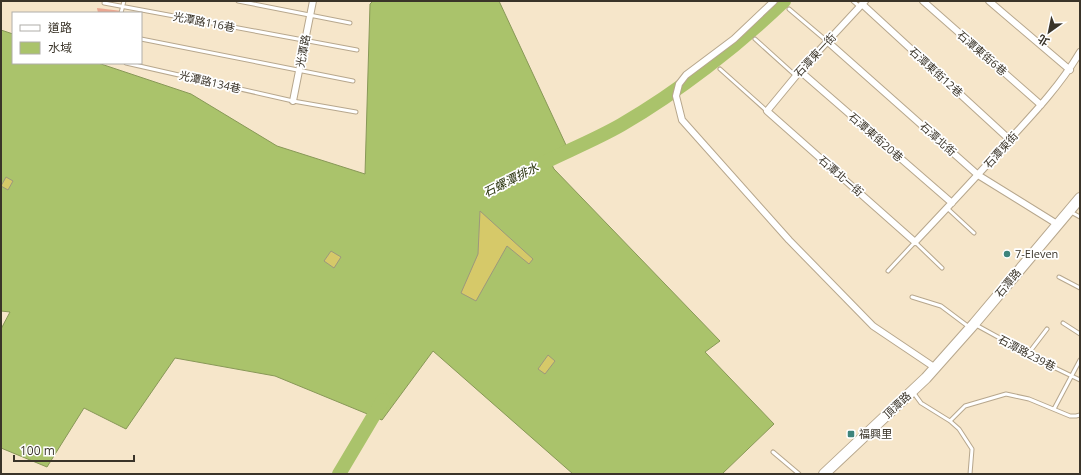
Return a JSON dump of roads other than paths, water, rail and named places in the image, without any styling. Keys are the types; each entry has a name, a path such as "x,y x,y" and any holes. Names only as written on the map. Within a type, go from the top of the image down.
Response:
{"main road":[{"name":"石潭路","path":"934,367 972,326 1080,198"},
{"name":"頂潭路","path":"824,474 912,391 934,367"}],"street":[{"name":"光潭路","path":"293,101 313,1"},
{"path":"774,1 734,39 686,76 679,84 676,96 682,120 789,240 872,326 934,367"},
{"name":"石潭東街6巷","path":"923,1 1041,105"},
{"path":"989,1 1070,70"},
{"name":"石潭東一街","path":"767,111 798,74 862,4"},
{"name":"石潭東街12巷","path":"862,4 1010,140"},
{"name":"石潭北街","path":"828,42 978,175 1057,224"},
{"name":"石潭東街","path":"915,242 1041,105 1070,70 1080,52"},
{"name":"石潭東街20巷","path":"798,74 952,203"},
{"name":"石潭北一街","path":"767,111 915,242"}],"lane":[{"path":"122,12 124,1"},
{"path":"238,1 350,23"},
{"path":"853,1 862,4"},
{"name":"光潭路116巷","path":"104,3 357,50"},
{"path":"789,9 828,42"},
{"path":"142,39 353,81"},
{"path":"755,39 798,74"},
{"name":"光潭路134巷","path":"130,64 293,101 356,112"},
{"path":"720,69 767,111"},
{"path":"947,208 974,233"},
{"path":"1069,211 1080,218"},
{"path":"888,271 915,242 942,268"},
{"path":"1058,277 1080,288"},
{"name":"石潭路239巷","path":"912,297 940,306 972,326 1080,380"},
{"path":"1063,323 1080,334"},
{"path":"1028,354 1047,330"},
{"path":"1054,409 1080,360"},
{"path":"912,391 921,403 950,420 959,429 972,449 970,474"},
{"path":"950,420 965,406 1006,394 1029,399 1070,416 1080,415"},
{"path":"773,452 799,474"}],"water":[{"path":"373,1 499,1 566,145 547,155 554,169 720,341 705,352 774,424 722,474 573,474 433,351 382,420 275,376 175,358 126,429 84,408 47,467 1,448 1,329 10,312 1,311 1,30 12,34 12,64 101,64 191,94 277,146 365,174 370,4"}],"waterway":[{"name":"石螺潭排水","path":"533,168 610,131 664,98 706,68 747,35 784,1"},
{"name":"石螺潭排水","path":"339,474 383,400"}],"place":[{"name":"7-Eleven","path":"1007,254"},
{"name":"福興里","path":"851,434"}]}
